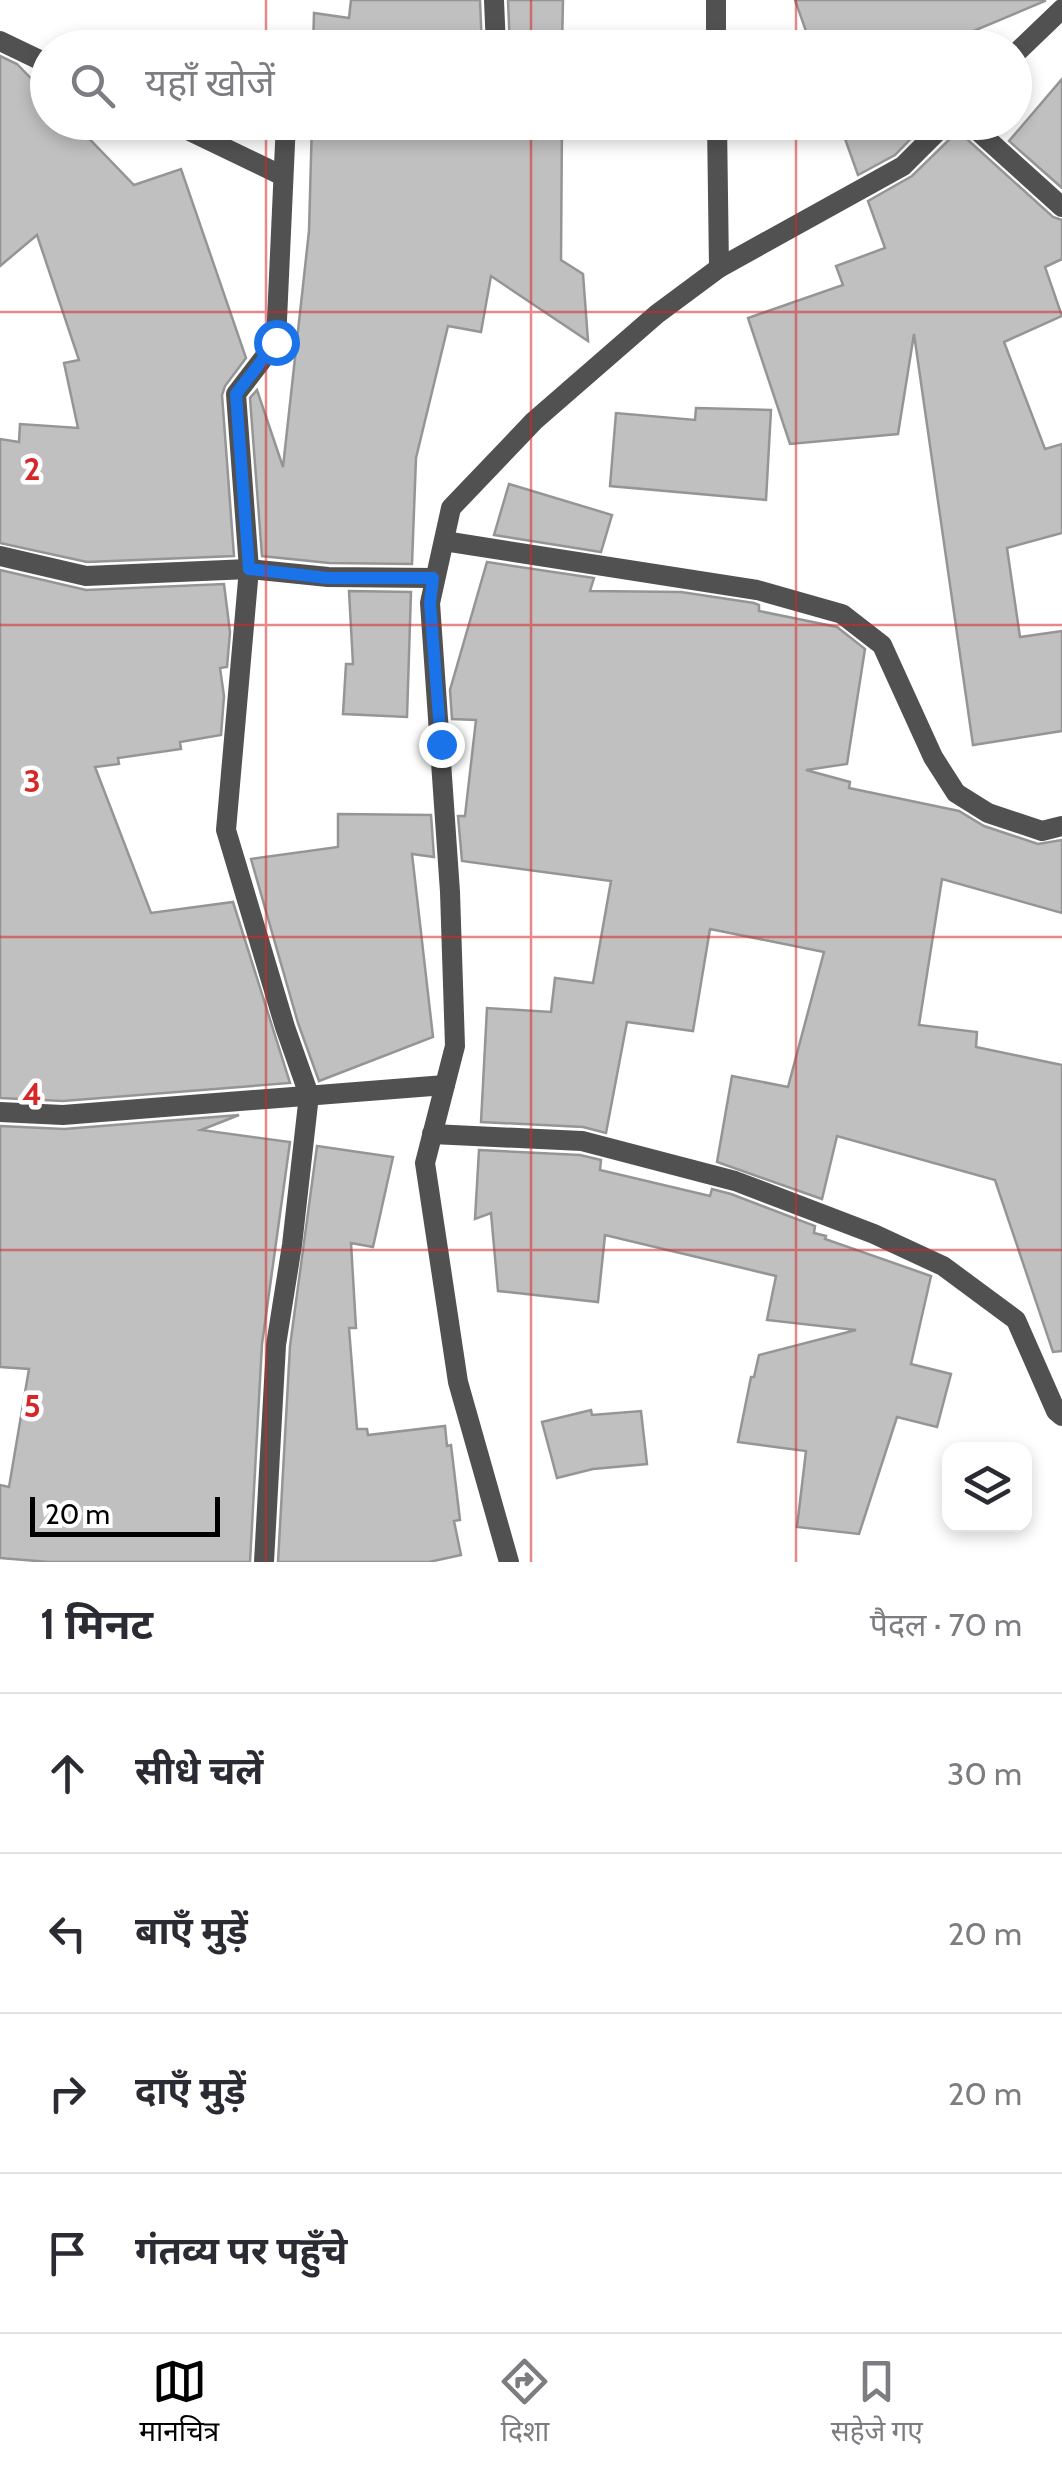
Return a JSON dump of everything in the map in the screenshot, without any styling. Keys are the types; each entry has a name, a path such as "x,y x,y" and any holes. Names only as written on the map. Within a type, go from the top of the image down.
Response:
{"street":[{"path":"494,0 495,30"},
{"path":"716,0 716,30"},
{"path":"1032,38 1062,9"},
{"path":"0,41 30,55"},
{"path":"208,140 283,176"},
{"path":"264,1562 276,1345 309,1095 226,830 249,569 236,394 276,342 285,140"},
{"path":"717,140 719,268"},
{"path":"508,1562 458,1382 425,1163 455,1046 450,892 430,603 451,508 534,420 657,314 719,268 904,166 929,140"},
{"path":"988,140 1062,207"},
{"path":"444,541 738,586 842,614 882,646 933,757 956,793 988,814 1042,831 1062,826"},
{"path":"0,556 86,576 249,569 328,578 433,578"},
{"path":"0,1112 63,1114 445,1084"},
{"path":"432,1134 582,1141 735,1181 874,1234 943,1266 1016,1320 1056,1411 1062,1416"}],"building":[{"path":"351,0 480,0 481,30 314,30 314,13 349,18"},
{"path":"508,0 563,0 562,30 509,30"},
{"path":"795,0 1045,0 976,30 806,30"},
{"path":"0,56 17,64 30,77 30,140 90,140 134,185 181,169 246,358 222,395 234,556 87,562 0,543 0,439 19,442 20,424 78,428 64,363 79,360 37,235 0,266"},
{"path":"1062,79 1062,188 1009,141 1032,140 1032,114"},
{"path":"312,140 562,140 561,260 583,274 588,341 491,276 481,332 448,326 416,458 412,564 329,563 262,556 250,398 257,390 283,467 309,231"},
{"path":"845,140 910,140 895,155 858,175"},
{"path":"949,140 968,140 1053,217 1062,220 1062,259 1045,267 1062,316 1004,342 1045,449 1062,444 1062,533 1007,548 1020,637 1062,631 1062,731 973,745 914,334 898,434 790,444 748,318 843,285 836,266 885,248 868,201 912,176"},
{"path":"696,408 771,410 766,500 610,486 616,413 695,420"},
{"path":"509,484 612,515 601,552 494,535"},
{"path":"487,562 594,578 590,591 681,592 754,603 759,605 759,611 837,627 865,649 847,764 806,770 850,782 849,788 959,811 984,826 1038,844 1062,840 1062,913 942,879 919,1025 977,1032 976,1047 1062,1065 1062,1351 1053,1352 995,1180 837,1136 822,1199 717,1162 732,1076 788,1087 824,952 710,929 693,1031 627,1022 606,1133 583,1127 481,1122 487,1008 551,1012 555,978 593,983 611,881 462,861 458,816 465,816 476,720 452,719 450,690"},
{"path":"0,570 86,590 224,584 230,632 227,667 220,668 224,696 221,735 180,742 181,749 118,758 119,764 95,767 151,913 233,902 290,1083 63,1101 0,1098"},
{"path":"349,591 411,592 407,717 343,714 346,664 353,664"},
{"path":"338,814 431,815 434,857 412,854 433,1037 319,1081 298,1023 251,859 338,847"},
{"path":"239,1115 201,1130 290,1142 262,1344 250,1562 49,1562 0,1558 0,1485 9,1487 29,1369 0,1367 0,1126 64,1129"},
{"path":"317,1146 393,1157 373,1247 351,1243 356,1328 349,1328 357,1429 367,1429 368,1435 445,1426 447,1446 451,1445 460,1520 454,1521 461,1555 429,1562 278,1562 290,1346"},
{"path":"479,1150 580,1155 601,1160 600,1170 710,1196 712,1189 731,1194 815,1226 814,1233 826,1236 825,1239 931,1276 911,1364 951,1374 937,1427 897,1417 859,1534 797,1527 806,1451 738,1442 759,1355 856,1330 767,1320 776,1276 605,1235 598,1302 498,1291 491,1213 475,1219"},
{"path":"591,1410 592,1415 641,1411 647,1464 593,1469 557,1478 542,1422"}],"route":[{"path":"276,342 236,394 249,569 328,578 433,578 430,603 441,744"}]}
